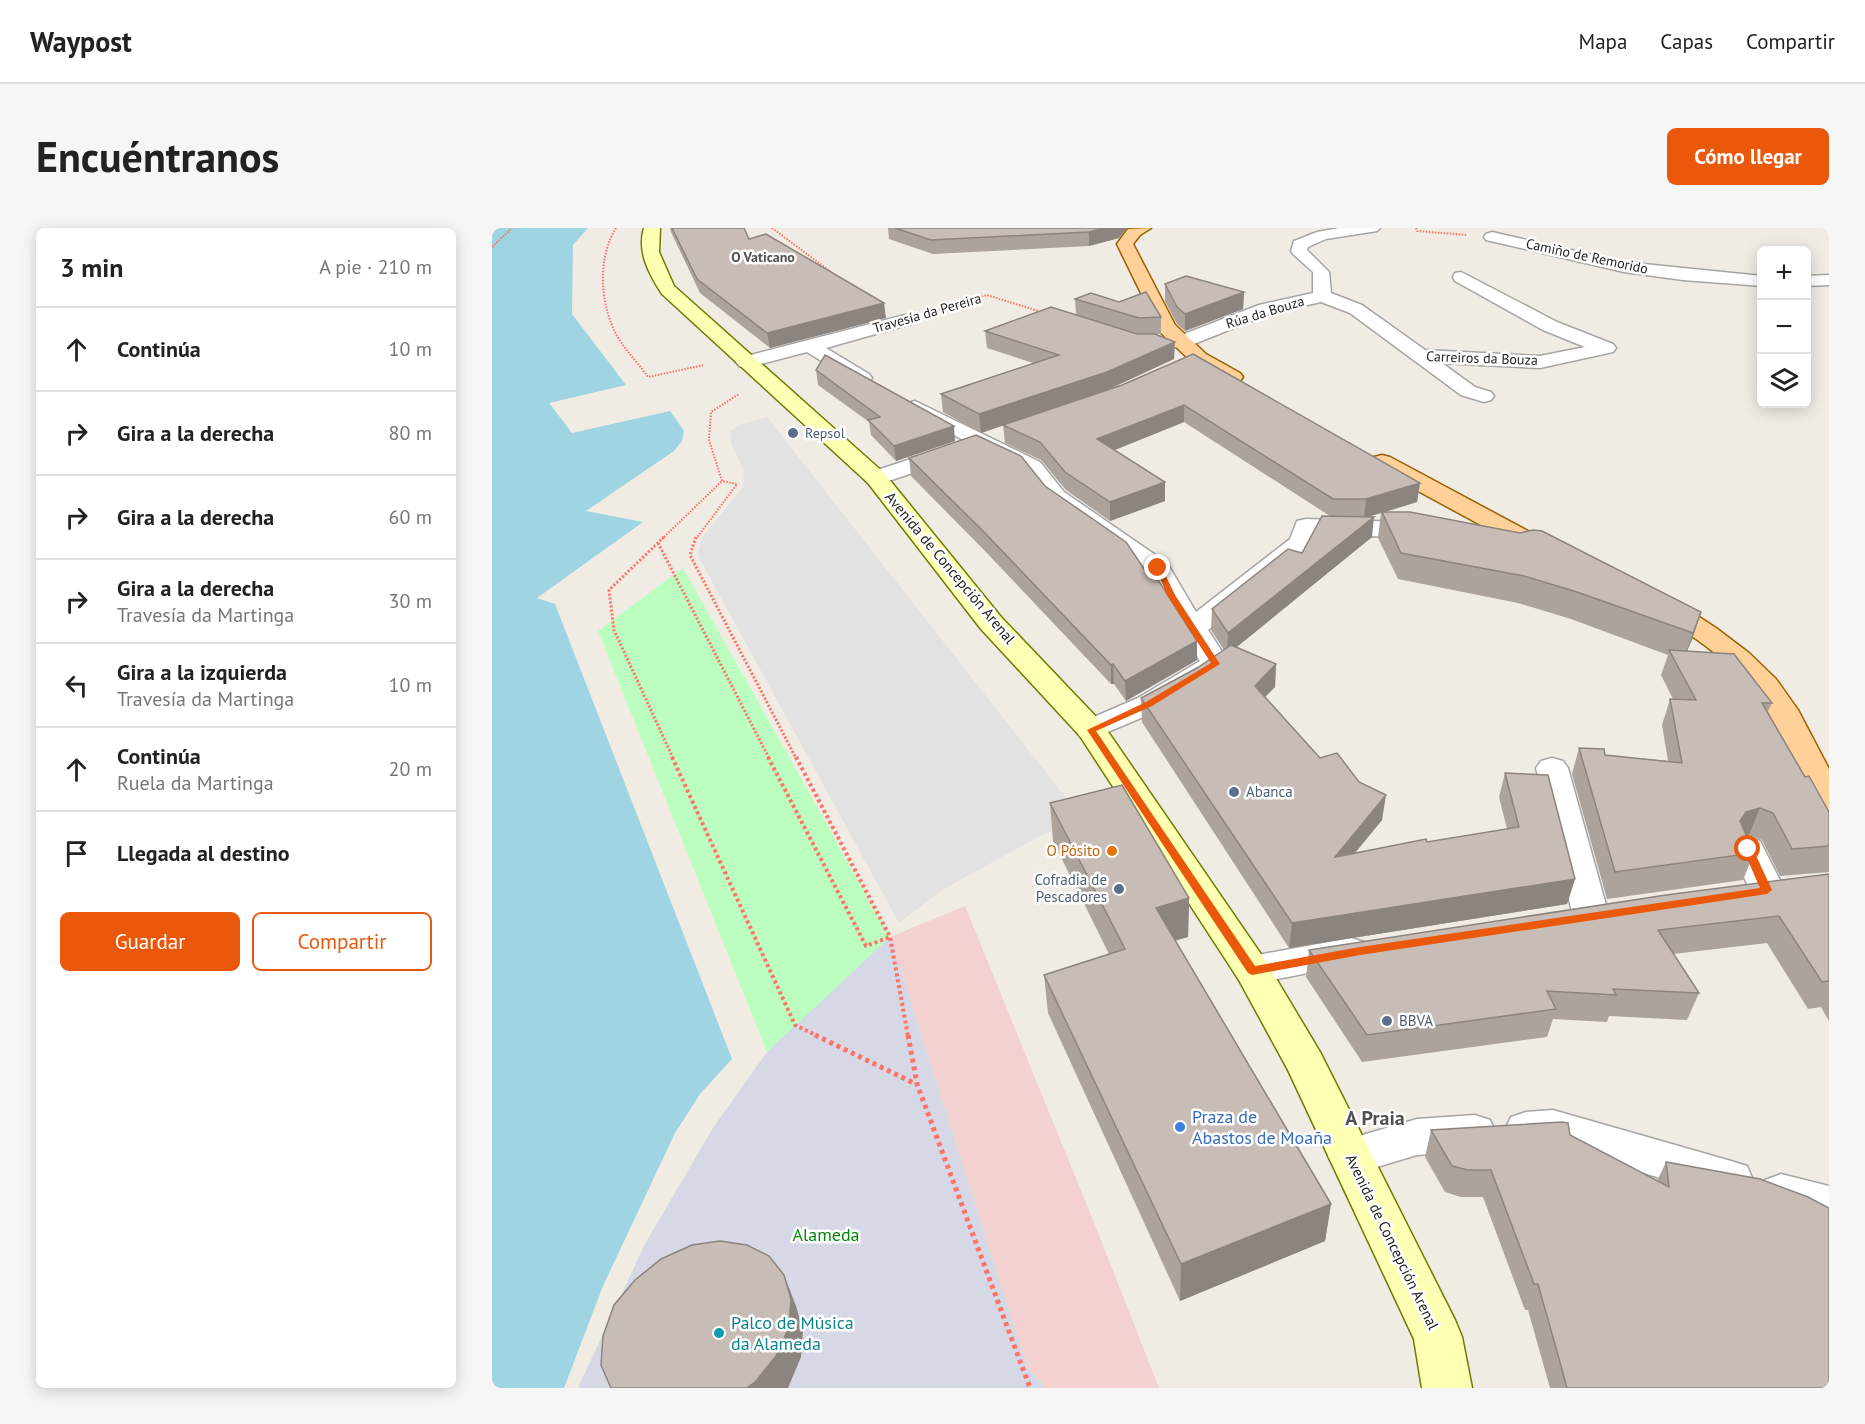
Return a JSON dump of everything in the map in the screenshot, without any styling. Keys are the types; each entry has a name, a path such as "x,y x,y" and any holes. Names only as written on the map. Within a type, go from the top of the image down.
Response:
{"main road":[{"path":"1143,228 1134,232 1125,243 1167,328 1186,356 1254,389"},
{"path":"1367,453 1475,514 1566,560"},
{"path":"1642,596 1674,612 1733,652 1776,698 1829,801"}],"street":[{"name":"Avenida de Concepción Arenal","path":"652,228 650,246 659,278 668,290 876,478 991,623 1091,730 1252,970 1306,1065 1438,1337 1447,1388"},
{"name":"Rúa da Bouza","path":"1186,356 1265,309 1322,296 1324,274 1299,251 1300,244 1323,235 1372,228"},
{"name":"Camiño de Remorido","path":"1492,237 1606,263 1695,276 1757,281"},
{"name":"Carreiros da Bouza","path":"1322,296 1356,309 1421,356 1540,362 1606,348 1550,326 1461,277"},
{"path":"1811,281 1829,280"},
{"name":"Travesía da Pereira","path":"746,362 904,320"},
{"path":"1127,340 1155,344 1186,356"},
{"path":"810,346 838,365 879,387"},
{"path":"1421,356 1468,391 1484,396"},
{"path":"899,398 1032,467 1055,497 1158,568 1171,595 1216,664 1149,704 1091,730"},
{"path":"876,478 1014,431"},
{"path":"1193,628 1302,542 1306,526 1407,529 1515,549 1534,544"},
{"path":"1552,768 1592,916"},
{"path":"1748,849 1766,891"},
{"path":"1252,970 1383,947"},
{"path":"1350,1156 1417,1137 1553,1128 1829,1206"}],"path":[{"path":"492,247 513,228"},
{"path":"616,228 609,237 602,286 615,332 648,377 709,363"},
{"path":"772,228 831,272"},
{"path":"1416,228 1417,231 1492,237"},
{"name":"Travesía da Pereira","path":"904,320 987,295 1038,311"},
{"path":"722,481 709,440 711,412 741,393"},
{"path":"722,481 609,590 614,630 795,1025 917,1084"},
{"path":"722,481 737,484 728,498 701,528 692,544 690,555 890,937 917,1084 1030,1388"},
{"path":"658,542 866,946 890,937"}],"shaded area":[{"path":"767,417 1081,817 1038,837 942,890 899,923 698,556 701,539 743,487 744,471 731,443 730,431 740,425"},
{"path":"965,906 1159,1388 878,1388 890,937"},
{"name":"Alameda","path":"890,937 1027,1367 1046,1388 578,1388 645,1244 713,1128 767,1052"}],"green space":[{"name":"Alameda","path":"683,568 890,937 1027,1367 1046,1388 578,1388 645,1244 713,1128 767,1052 598,631"}],"water":[{"path":"492,228 588,228 573,245 572,314 626,385 549,403 572,433 670,411 684,431 682,441 674,451 586,511 643,522 537,598 555,604 732,1059 700,1094 675,1133 603,1286 564,1388 492,1388"}],"building":[{"path":"672,228 744,228 749,239 766,234 884,303 767,333 697,279"},
{"path":"895,228 1104,228 1089,232 931,240"},
{"path":"1186,276 1244,292 1185,314 1177,307 1165,284"},
{"path":"1146,292 1161,317 1139,318 1075,299 1091,293 1119,302"},
{"path":"1051,307 1137,334 1155,334 1175,342 1107,372 979,414 941,394 1059,355 985,331"},
{"path":"1193,354 1420,483 1366,499 1333,499 1184,405 1097,439 1165,482 1110,502 1065,472 1040,442 1003,425 1122,385"},
{"path":"825,355 954,426 894,446 868,420 880,417 816,370"},
{"path":"976,435 1021,456 1045,486 1126,542 1149,576 1155,575 1197,641 1125,681 1113,664 1111,665 983,531 909,458"},
{"path":"1382,512 1410,512 1520,533 1533,530 1542,531 1701,612 1693,633 1524,576 1401,553"},
{"path":"1322,516 1374,517 1228,633 1212,609 1288,549 1302,553"},
{"path":"1231,645 1276,664 1255,686 1320,758 1337,753 1359,782 1386,795 1335,857 1426,839 1427,842 1519,827 1505,773 1548,775 1575,879 1292,923 1141,698 1197,668"},
{"path":"1669,650 1734,654 1772,703 1762,703 1805,777 1809,776 1829,812 1829,846 1792,849 1773,813 1760,808 1746,812 1740,821 1754,853 1615,872 1579,748 1604,749 1605,755 1682,763 1670,699 1696,700"},
{"name":"Praza de Abastos de Moaña","path":"1122,785 1189,898 1156,908 1331,1204 1181,1264 1044,975 1125,949 1050,803"},
{"path":"1829,874 1829,981 1822,982 1779,916 1658,930 1699,993 1613,989 1616,995 1547,991 1556,1009 1367,1035 1309,950 1666,895"},
{"path":"1568,1123 1570,1135 1669,1187 1666,1162 1760,1179 1808,1197 1829,1208 1829,1388 1567,1388 1538,1284 1534,1284 1491,1170 1468,1170 1452,1166 1431,1130"},
{"name":"Palco de Música da Alameda","path":"720,1241 747,1245 769,1256 784,1275 791,1299 789,1327 776,1356 756,1381 747,1388 611,1388 601,1365 603,1336 614,1305 635,1280 661,1259 692,1245"}],"place":[{"name":"Repsol","path":"793,433"},
{"name":"Abanca","path":"1234,792"},
{"name":"O Pósito","path":"1112,851"},
{"name":"Cofradia de Pescadores","path":"1119,889"},
{"name":"BBVA","path":"1387,1021"},
{"name":"Praza de Abastos de Moaña","path":"1180,1127"},
{"name":"Palco de Música da Alameda","path":"719,1333"}],"district":[{"name":"O Vaticano","path":"763,257"},
{"name":"A Praia","path":"1375,1118"}],"route":[{"path":"1158,568 1171,595 1216,664 1149,704 1091,730 1252,970 1360,951 1767,890 1748,849"}]}
